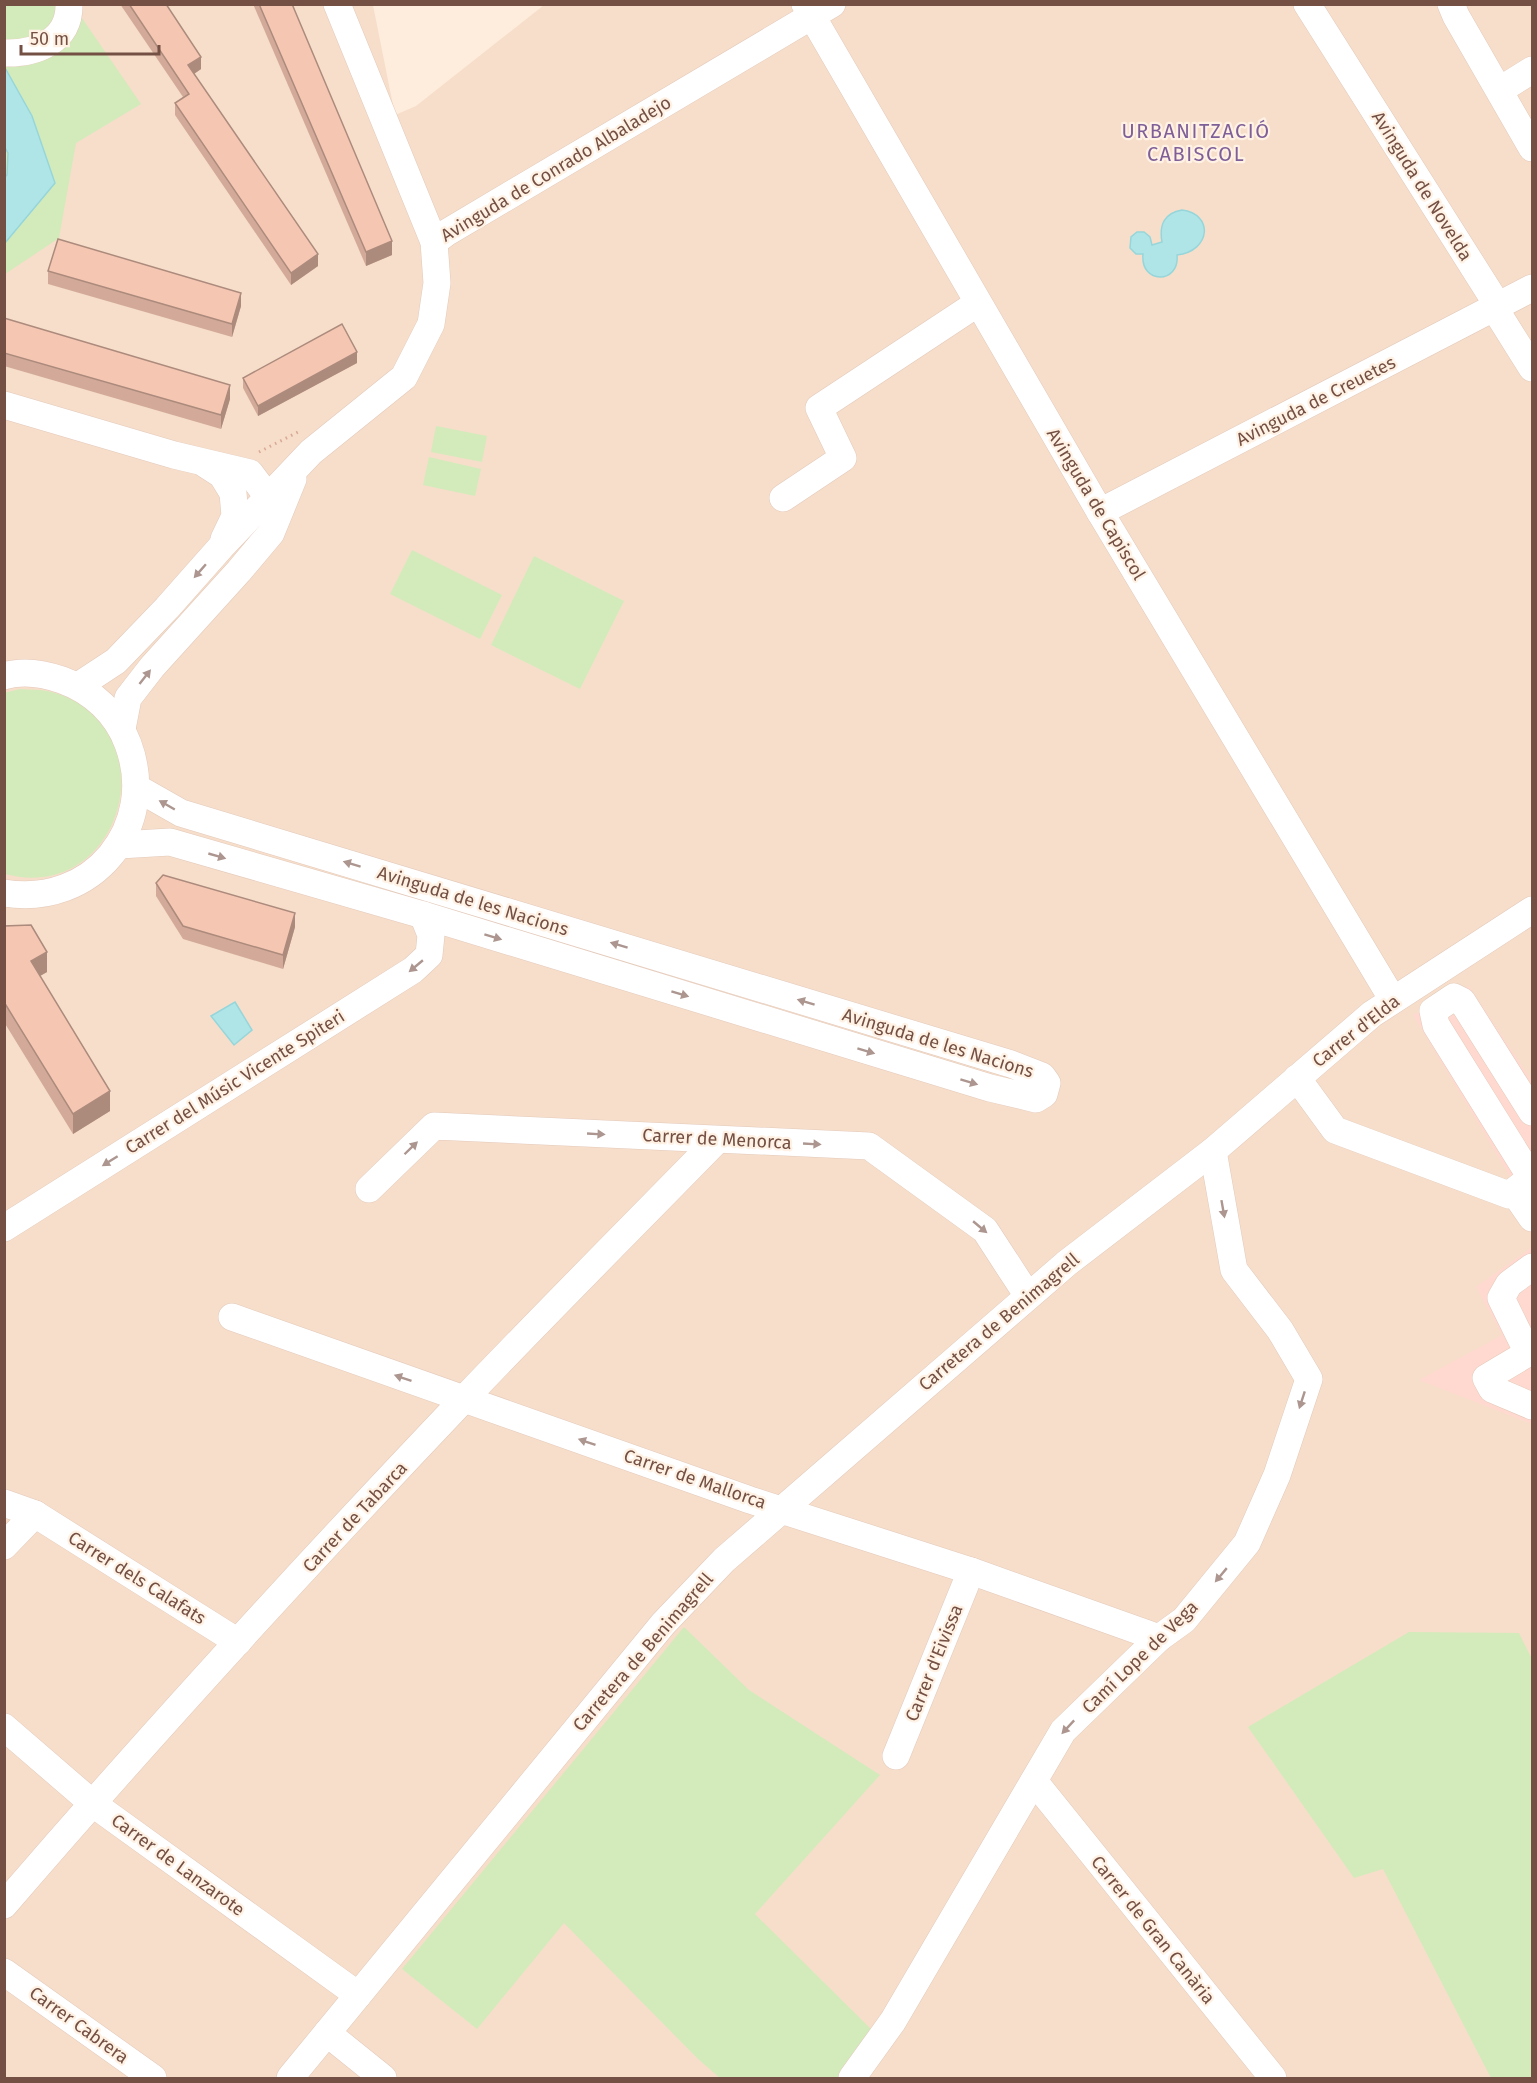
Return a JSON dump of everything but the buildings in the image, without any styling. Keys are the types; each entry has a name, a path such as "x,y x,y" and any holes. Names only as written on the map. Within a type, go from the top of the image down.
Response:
{"street":[{"path":"5,53 19,54 36,50 60,35 70,14 69,4"},
{"name":"Avinguda de Conrado Albaladejo","path":"337,4 434,242 713,75 817,8"},
{"name":"Avinguda de Novelda","path":"1307,4 1493,298 1495,309 1533,368"},
{"path":"1451,4 1533,148"},
{"name":"Avinguda de Capiscol","path":"817,8 978,303 1100,512 1393,1000"},
{"path":"1500,90 1533,70"},
{"path":"4,405 198,461 252,464 309,439 404,377 431,324 437,283 434,242"},
{"name":"Avinguda de Creuetes","path":"1100,512 1533,288"},
{"path":"783,498 843,458 819,408 978,303"},
{"path":"78,686 116,661 167,608 267,497 309,439"},
{"path":"122,729 128,698 152,667 266,538 309,439"},
{"path":"198,461 222,475 233,493 235,516 221,547"},
{"path":"252,464 267,497 266,538"},
{"path":"4,676 45,674 78,686 109,709 122,729 135,764 137,788 134,813 119,845 107,860 83,879 47,893 21,895 4,892"},
{"name":"Avinguda de les Nacions","path":"119,845 170,842 423,915 990,1088 1036,1099 1044,1094 1047,1083 1042,1076 1011,1064 181,813 137,788"},
{"name":"Carrer d'Elda","path":"1192,1168 1364,1020 1533,910"},
{"name":"Carrer del Músic Vicente Spiteri","path":"4,1228 414,970 429,955 430,935 423,915"},
{"path":"1533,1112 1462,1000 1454,998 1433,1011 1436,1025 1528,1181 1533,1218"},
{"path":"1297,1078 1335,1130 1509,1195 1528,1181"},
{"name":"Carrer de Menorca","path":"369,1189 434,1126 869,1146 985,1230 1028,1296"},
{"name":"Carrer de Tabarca","path":"4,1905 92,1803 238,1642 464,1399 717,1140"},
{"name":"Camí Lope de Vega","path":"852,2079 893,2021 1063,1731 1159,1638 1184,1620 1247,1543 1277,1475 1309,1379 1280,1330 1234,1270 1214,1151"},
{"name":"Carretera de Benimagrell","path":"290,2079 663,1624 724,1560 1067,1263 1192,1168"},
{"path":"1529,1401 1492,1389 1486,1378 1530,1352 1523,1317 1501,1298 1509,1284 1533,1267"},
{"name":"Carrer de Mallorca","path":"232,1317 750,1500 971,1571 1159,1638"},
{"name":"Carrer dels Calafats","path":"4,1503 35,1514 238,1642"},
{"path":"4,1546 35,1514"},
{"name":"Carrer d'Eivissa","path":"896,1756 971,1571"},
{"name":"Carrer de Lanzarote","path":"4,1727 92,1803 358,1995"},
{"name":"Carrer de Gran Canària","path":"1034,1781 1273,2078"},
{"name":"Carrer Cabrera","path":"4,1972 153,2079"},
{"path":"327,2033 383,2079"}],"path":[{"path":"252,464 309,439"}],"shaded area":[{"path":"5,5 373,5 395,115 416,106 544,5 1532,5 1532,2078 5,2078"},
{"path":"1469,986 1532,1081 1532,1213 1413,1015"},
{"path":"1532,1247 1532,1424 1419,1380 1502,1335 1476,1287"}],"green space":[{"path":"5,5 73,5 141,104 76,143 59,238 5,274"},
{"path":"436,426 487,436 482,462 431,452"},
{"path":"429,457 481,469 475,496 423,485"},
{"path":"412,550 502,595 480,639 390,594"},
{"path":"534,556 624,601 580,689 491,645"},
{"path":"20,689 47,691 86,708 110,735 121,769 119,805 105,837 81,863 47,876 5,874 4,693"},
{"path":"684,1627 749,1690 880,1775 755,1914 877,2035 845,2078 720,2078 697,2058 564,1923 477,2029 402,1969"},
{"path":"1409,1632 1519,1633 1532,1659 1532,2078 1491,2078 1383,1869 1354,1878 1248,1727"}],"water":[{"path":"4,66 32,116 55,183 5,243 4,178 7,175 8,153 4,146"},
{"path":"1182,210 1200,218 1204,232 1202,240 1197,247 1177,255 1176,265 1167,276 1153,276 1147,271 1143,254 1136,254 1130,248 1131,237 1137,232 1144,232 1150,237 1152,245 1162,242 1161,230 1164,221 1171,214"},
{"path":"235,1002 252,1030 234,1045 211,1016"}],"district":[{"name":"URBANITZACIÓ CABISCOL","path":"1196,142"}]}
